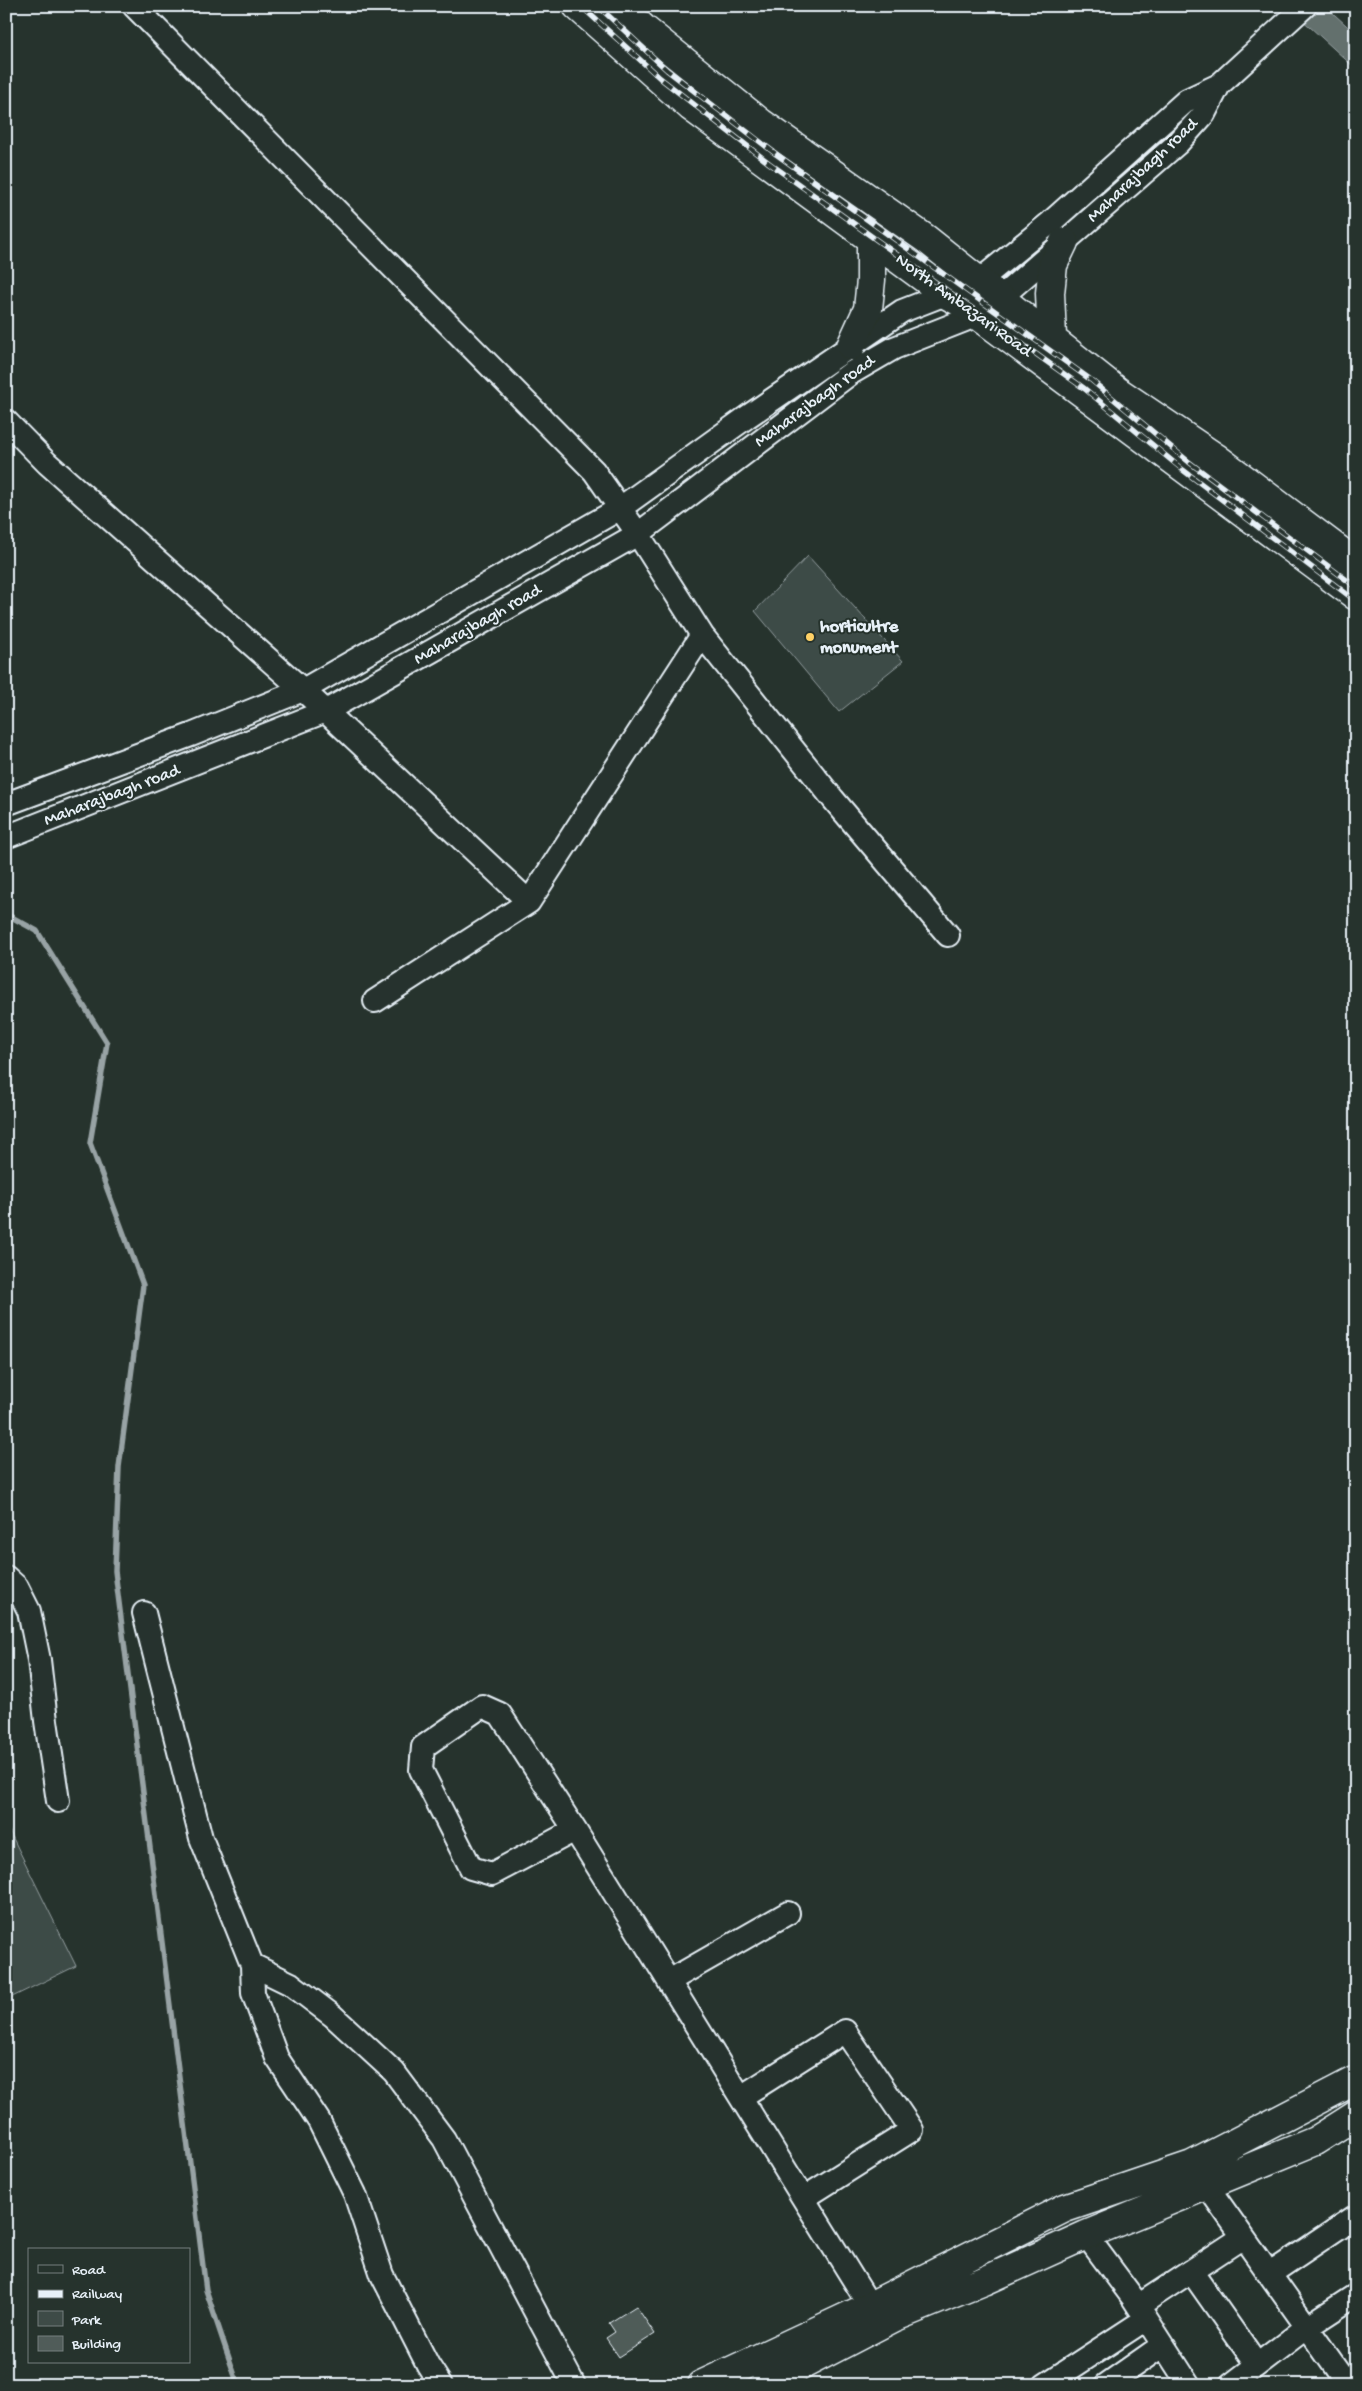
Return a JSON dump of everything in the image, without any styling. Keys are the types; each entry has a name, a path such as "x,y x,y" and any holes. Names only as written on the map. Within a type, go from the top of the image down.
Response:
{"main road":[{"name":"North Ambazari Road","path":"578,6 691,107 947,295 978,315 1356,596"},
{"name":"North Ambazari Road","path":"619,6 644,29 761,123 926,239 1116,390 1215,457 1356,563"},
{"path":"851,346 868,309 872,280 871,239"},
{"path":"1052,338 1050,294 1053,265 1064,242"},
{"path":"701,2385 870,2306 1065,2208 1192,2165 1356,2080"},
{"path":"764,2385 892,2318 984,2281 1086,2235 1315,2141 1356,2115"}],"street":[{"path":"134,6 594,471 618,509 638,534 702,636 833,799 948,935"},
{"path":"1219,85 1305,6"},
{"name":"Maharajbagh road","path":"6,804 191,735 303,690 618,509 902,311 979,281 1051,222 1187,100 1219,85"},
{"name":"Maharajbagh road","path":"6,837 326,711 638,534 851,372 894,348 978,315 1000,298 1178,143 1204,114 1219,85"},
{"path":"6,421 46,463 303,690 529,902"},
{"path":"375,1001 529,902 702,636"},
{"path":"6,1577 17,1587 29,1611 39,1660 58,1801"},
{"path":"144,1613 201,1838 252,1965 253,1992 277,2058 319,2121 355,2194 382,2275 428,2365 441,2385"},
{"path":"575,1830 492,1874 471,1868 421,1770 423,1747 482,1706 500,1714 575,1830 870,2306"},
{"path":"669,1981 788,1913"},
{"path":"252,1965 290,1984 333,2016 394,2072 444,2139 574,2385"},
{"path":"741,2097 845,2031 912,2130 804,2198"},
{"path":"1207,2186 1348,2385"},
{"path":"1270,2274 1356,2216"},
{"path":"1086,2235 1142,2313 1189,2385"},
{"path":"1046,2385 1142,2313 1191,2271 1243,2236"},
{"path":"1191,2271 1257,2365"},
{"path":"1231,2385 1307,2327 1356,2295"},
{"path":"1106,2385 1163,2345"}],"green space":[{"path":"808,556 903,661 839,712 755,611"},
{"path":"6,1824 76,1966 6,2000"}],"shaded area":[{"path":"1287,6 1325,6 1356,34 1356,69"}],"building":[{"path":"636,2306 655,2334 619,2357 606,2338 615,2332 609,2323"}],"waterway":[{"path":"6,914 37,931 107,1043 90,1143 143,1285 119,1467 115,1571 206,2290 236,2379 243,2385"}],"railway":[{"path":"581,6 660,78 769,163 1085,389 1183,470 1356,601"},
{"path":"598,6 667,70 776,154 1091,380 1189,462 1356,587"}],"place":[{"name":"horticultre monument","path":"810,637"}]}
